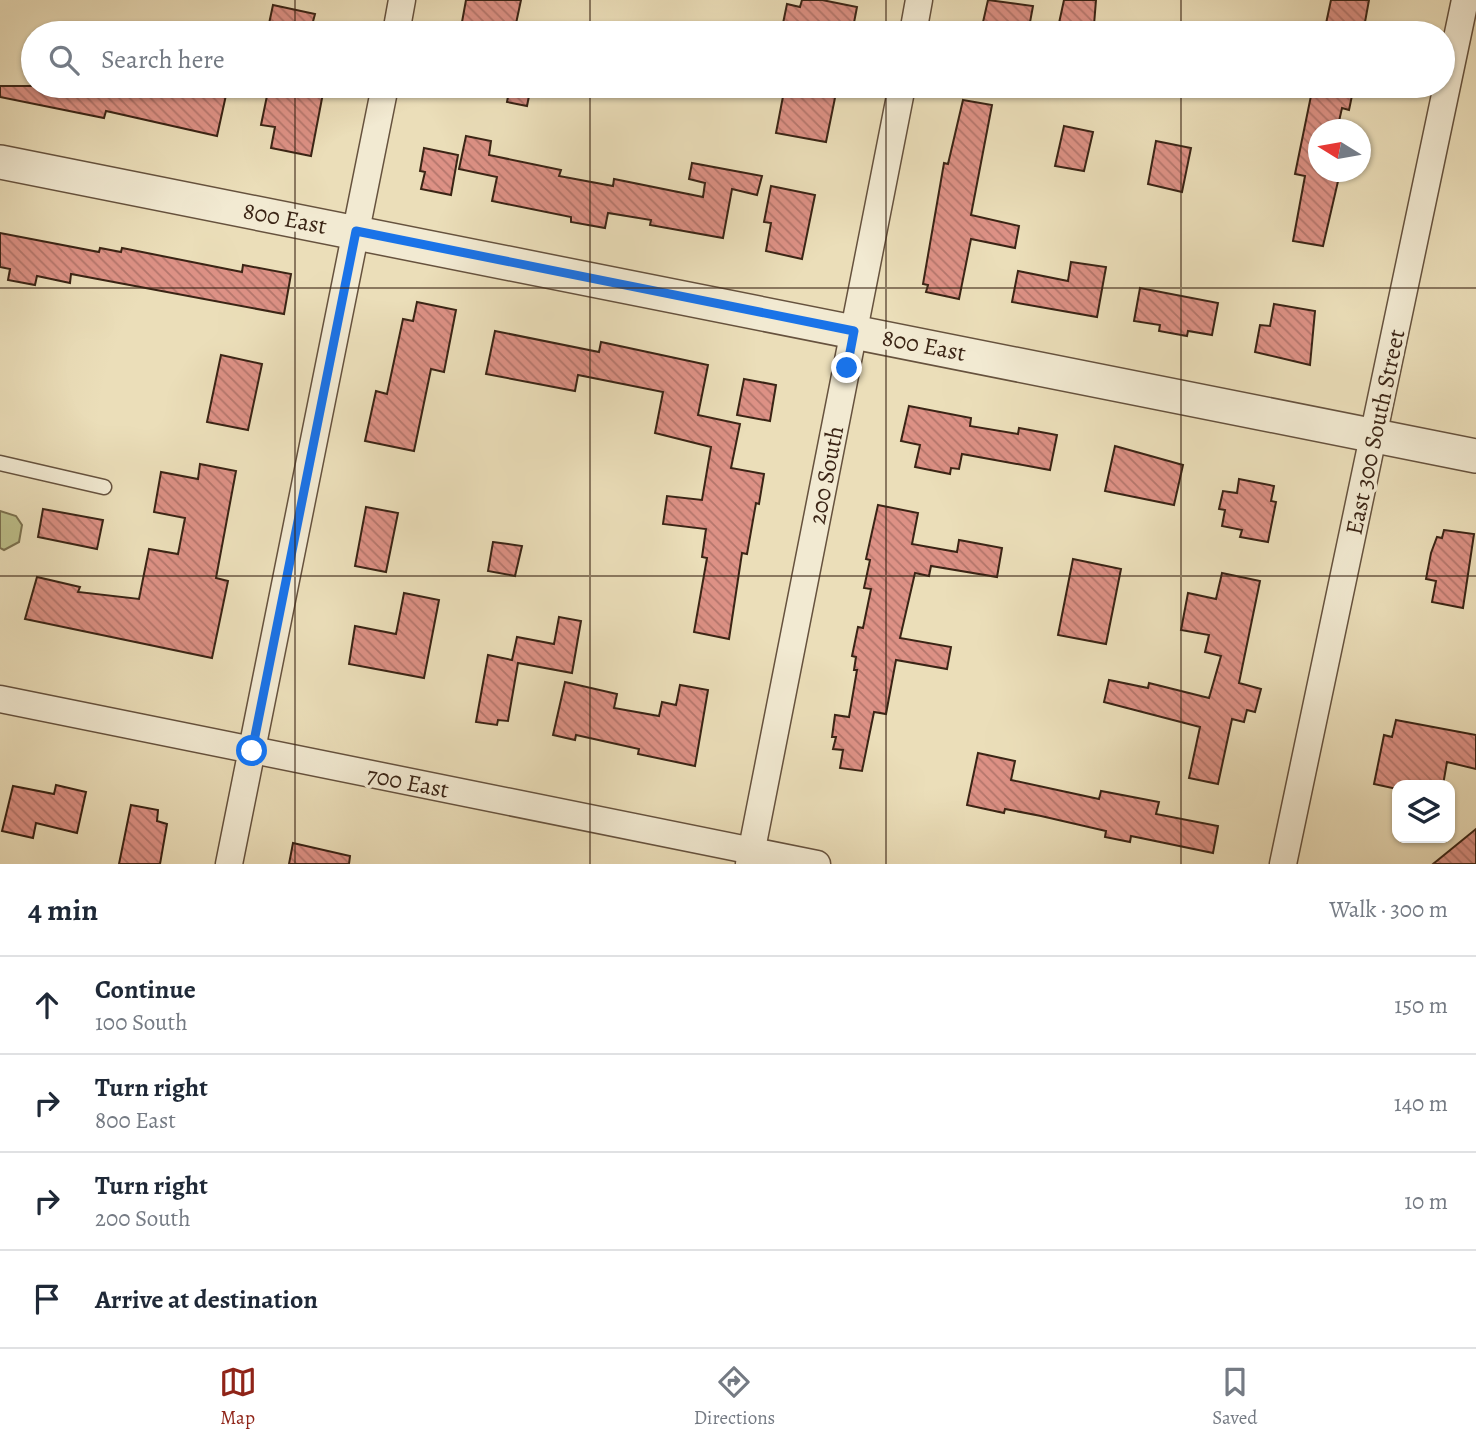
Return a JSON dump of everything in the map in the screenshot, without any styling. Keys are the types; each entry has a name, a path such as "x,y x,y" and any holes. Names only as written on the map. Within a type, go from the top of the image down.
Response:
{"street":[{"path":"398,21 402,0"},
{"path":"915,21 919,0"},
{"name":"East 300 South Street","path":"1455,48 1465,0"},
{"path":"229,864 383,98"},
{"name":"200 South","path":"750,857 900,98"},
{"name":"East 300 South Street","path":"1283,864 1445,98"},
{"name":"800 East","path":"0,162 1476,456"},
{"name":"700 East","path":"0,699 750,857 817,864"}],"lane":[{"path":"0,463 104,486"}],"green space":[{"path":"0,511 16,516 22,525 19,542 4,550 0,548"}],"building":[{"path":"466,0 521,0 517,21 462,21"},
{"path":"802,0 822,0 857,7 854,21 783,21 787,4 800,7"},
{"path":"988,0 1033,6 1030,21 983,21"},
{"path":"1064,0 1096,0 1094,21 1059,21"},
{"path":"1331,0 1369,0 1365,21 1327,21"},
{"path":"273,5 315,14 313,21 270,21"},
{"path":"0,86 21,86 21,98 225,98 217,136 106,111 104,118 0,97"},
{"path":"267,98 322,98 311,156 271,148 275,127 261,125"},
{"path":"508,98 529,98 527,106 507,102"},
{"path":"783,98 835,98 826,142 776,133"},
{"path":"1311,98 1352,98 1349,110 1342,108 1340,119 1308,119 1308,182 1338,182 1323,246 1293,241 1305,176 1295,174"},
{"path":"963,100 992,105 971,215 1019,226 1015,248 971,239 959,299 926,292 928,285 923,284 944,163 948,164"},
{"path":"1064,126 1093,132 1084,171 1055,166"},
{"path":"466,136 491,141 489,155 561,170 559,176 613,186 614,179 703,197 705,183 689,179 692,163 762,176 757,195 732,189 723,238 650,225 651,220 608,213 605,228 571,222 571,217 492,201 497,177 459,169"},
{"path":"1156,141 1191,148 1182,192 1148,184"},
{"path":"424,148 458,155 451,195 421,189 425,172 420,171"},
{"path":"771,186 815,195 802,259 766,251 771,223 764,222"},
{"path":"0,233 99,252 100,248 121,252 122,248 242,272 243,265 291,274 284,314 71,274 70,283 37,276 35,285 8,280 10,269 0,267"},
{"path":"1071,262 1106,267 1097,317 1012,302 1018,271 1068,281"},
{"path":"1140,288 1218,303 1212,335 1188,331 1187,336 1159,331 1160,325 1134,321"},
{"path":"417,302 456,310 444,372 431,369 414,451 365,441 376,391 387,394 403,319 413,321"},
{"path":"1274,304 1315,311 1310,365 1255,352 1260,325 1270,326"},
{"path":"495,331 599,352 601,342 708,365 698,415 740,424 731,468 764,474 747,554 742,553 729,639 694,632 707,558 702,557 706,529 663,524 667,496 702,500 711,447 655,433 663,392 578,375 575,391 486,374"},
{"path":"221,355 262,364 248,430 207,422"},
{"path":"744,379 776,385 770,421 737,415"},
{"path":"909,406 971,418 970,426 1018,434 1019,428 1057,435 1050,470 962,454 959,469 951,468 950,474 915,467 920,445 901,441"},
{"path":"1115,446 1183,465 1174,505 1105,491"},
{"path":"200,464 236,471 216,578 228,581 212,658 25,619 37,577 80,587 78,592 139,599 149,549 178,554 185,518 154,512 161,472 198,479"},
{"path":"1239,479 1274,486 1271,501 1276,502 1268,542 1240,537 1242,530 1222,526 1225,510 1219,509 1223,491 1237,493"},
{"path":"878,505 918,513 912,544 957,552 959,540 1002,548 997,577 931,566 929,576 915,573 900,638 951,647 947,669 896,660 886,714 874,712 862,771 840,768 843,750 833,749 836,737 832,737 835,715 849,717 857,670 854,670 856,657 852,656 858,627 863,628 871,589 864,588 870,560 866,559"},
{"path":"366,507 398,513 386,572 355,566"},
{"path":"43,509 103,520 97,549 38,537"},
{"path":"1444,530 1474,534 1463,608 1432,602 1436,581 1426,579 1431,553 1437,537 1442,538"},
{"path":"493,542 522,546 515,576 488,571"},
{"path":"1073,559 1121,569 1106,644 1058,635"},
{"path":"1222,573 1260,581 1239,683 1261,689 1255,712 1247,710 1244,722 1232,719 1218,784 1189,778 1200,727 1104,702 1109,680 1148,688 1149,683 1209,698 1221,656 1205,652 1209,635 1181,630 1188,593 1216,599"},
{"path":"404,593 439,600 424,678 349,664 355,626 396,634"},
{"path":"559,617 581,621 572,673 518,663 508,721 498,720 497,725 476,722 488,655 512,660 517,637 554,644"},
{"path":"565,682 617,694 614,708 659,716 662,702 676,705 680,685 708,690 695,766 638,754 639,749 576,735 575,740 553,735"},
{"path":"1396,720 1476,735 1476,769 1447,762 1444,780 1392,780 1392,788 1374,784 1384,735 1392,737"},
{"path":"978,753 1015,761 1011,780 1099,799 1101,791 1159,802 1156,814 1218,826 1213,853 1131,836 1130,842 1105,837 1106,831 1041,816 1005,809 1004,813 967,805"},
{"path":"56,785 86,792 77,833 36,823 33,838 2,831 13,786 54,794"},
{"path":"131,805 158,810 157,821 167,824 160,864 119,864"},
{"path":"1476,829 1476,864 1433,864"},
{"path":"293,843 350,856 349,864 289,864"}],"route":[{"path":"252,751 356,231 854,331 847,368"}]}
